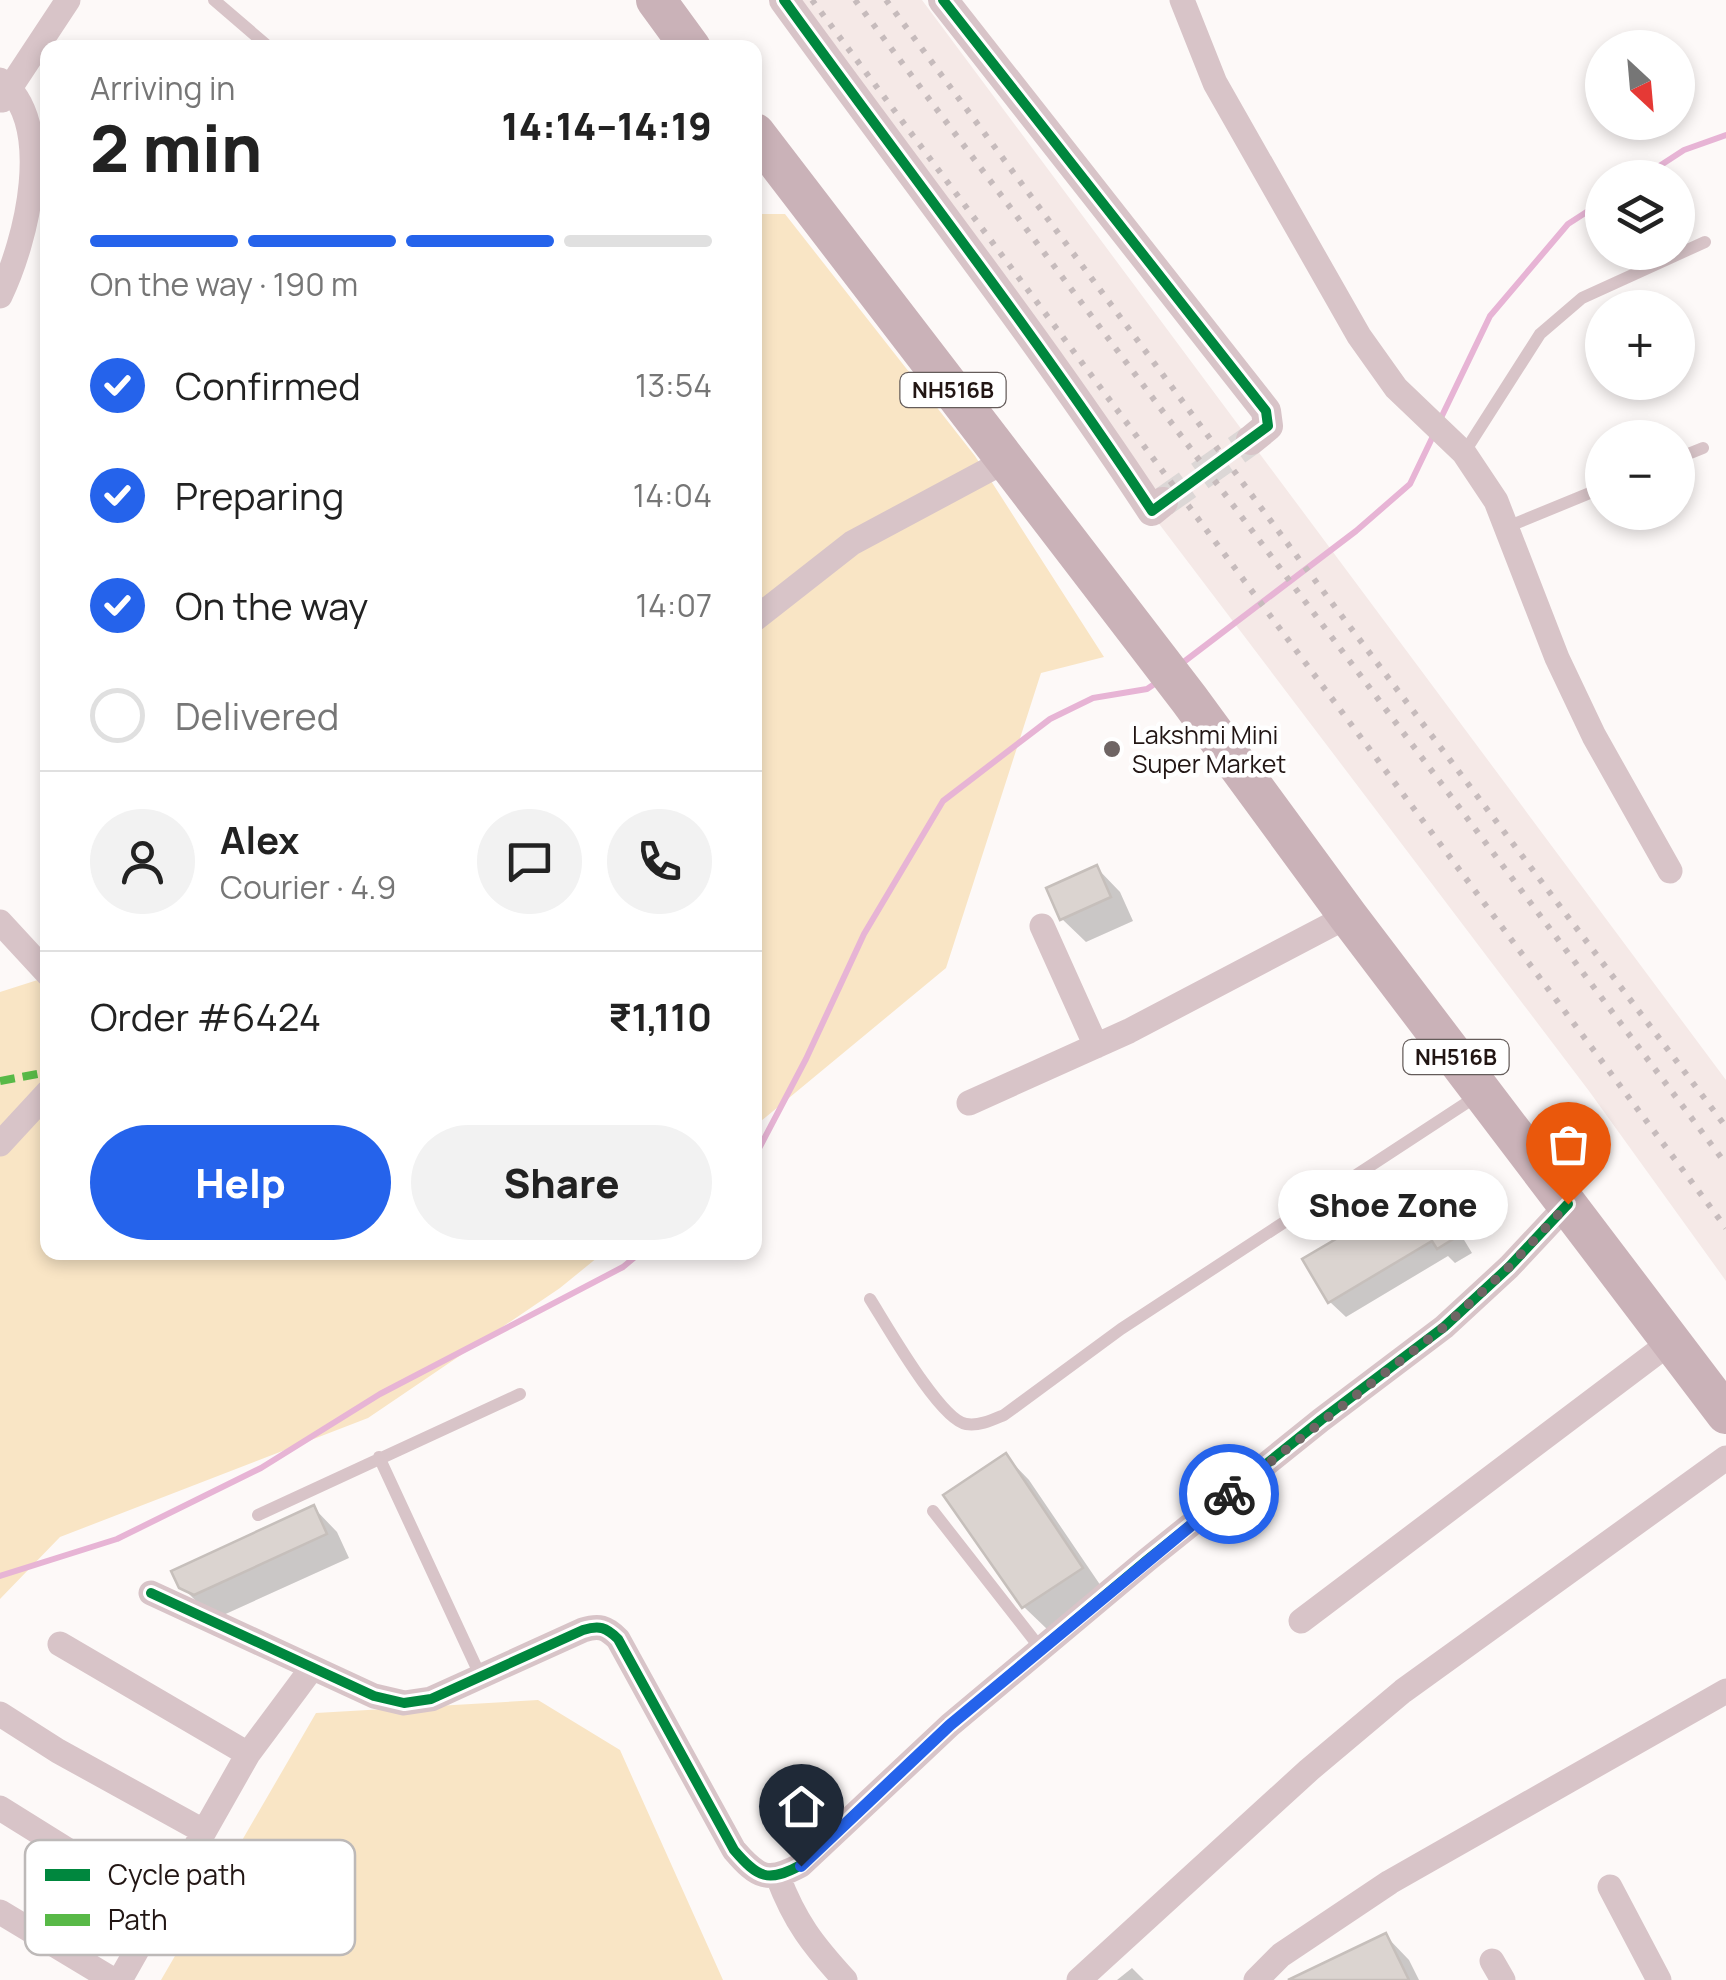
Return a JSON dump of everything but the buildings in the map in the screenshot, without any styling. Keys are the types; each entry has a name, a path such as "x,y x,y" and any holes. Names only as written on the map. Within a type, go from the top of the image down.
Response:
{"highway":[{"path":"656,0 685,40"},
{"name":"NH516B","path":"762,141 1189,699 1348,916 1726,1414"}],"street":[{"path":"0,296 29,216 32,172 27,126 4,90 68,0"},
{"path":"784,0 906,163 1152,511 1162,502"},
{"path":"942,0 1266,411 1268,426 1252,440"},
{"path":"1182,0 1216,83 1340,305 1396,388 1457,446 1496,501 1557,658 1586,720 1670,871"},
{"path":"762,613 852,543 1007,460"},
{"path":"969,1103 1248,972 1348,916"},
{"path":"0,922 40,965"},
{"path":"1042,926 1096,1046"},
{"path":"0,1144 40,1101"},
{"path":"150,1594 374,1696 404,1703 431,1698 583,1630 607,1628 618,1639 734,1850 761,1875 778,1877 801,1866 950,1725 1041,1649 1321,1420 1444,1327 1509,1267 1568,1204"},
{"path":"1301,1621 1672,1341"},
{"path":"1078,1980 1403,1691 1726,1458"},
{"path":"60,1644 248,1754"},
{"path":"198,1840 248,1754 312,1668"},
{"path":"1256,1980 1281,1955 1390,1882 1726,1691"},
{"path":"0,1714 58,1751 203,1831"},
{"path":"0,1808 51,1840"},
{"path":"778,1877 796,1921 845,1980"},
{"path":"1610,1887 1658,1980"},
{"path":"0,1912 25,1927"},
{"path":"74,1955 117,1980 133,1955"}],"lane":[{"path":"214,0 261,40"},
{"path":"1457,446 1540,334 1582,298 1705,242"},
{"path":"1695,451 1702,448"},
{"path":"1507,527 1585,495"},
{"path":"870,1299 941,1408 962,1424 984,1423 1004,1415 1121,1328 1484,1092"},
{"path":"258,1515 520,1394"},
{"path":"379,1457 480,1676"},
{"path":"933,1511 1041,1649"}],"shaded area":[{"path":"769,0 922,0 1726,1080 1726,1281 1589,1091 887,165"},
{"path":"762,214 785,214 975,456 1104,657 1041,673 946,968 762,1120"},
{"path":"40,979 40,1260 594,1260 560,1288 368,1418 60,1537 0,1599 0,992"},
{"path":"538,1700 620,1750 723,1980 161,1980 176,1955 355,1955 355,1840 242,1840 316,1713"}],"waterway":[{"path":"1669,160 1684,150 1726,135"},
{"path":"1439,422 1490,316 1568,224 1585,213"},
{"path":"1181,664 1356,531 1410,484 1434,434"},
{"path":"762,1143 864,934 943,801 1050,719 1093,698 1147,689 1159,681"},
{"path":"0,1576 117,1539 261,1468 380,1394 631,1260"}],"tunnel":[{"path":"1163,502 1251,440"}],"railway":[{"path":"812,0 1726,1228"},
{"path":"855,0 1726,1164"},
{"path":"886,0 1726,1127"}],"marked path":[{"path":"0,1081 40,1074"}],"cycle path":[{"path":"784,0 1017,317 1152,511 1268,426 1266,411 943,0"},
{"path":"151,1593 374,1696 404,1703 431,1699 583,1630 606,1630 618,1639 734,1850 757,1872 780,1874 801,1865 950,1725 1147,1560 1444,1327 1509,1267 1568,1204"}],"way so far":[{"path":"1229,1494 1444,1327 1509,1267 1568,1204"}],"place":[{"name":"Lakshmi Mini Super Market","path":"1112,749"},
{"name":"Shoe Zone","path":"1568,1204"}],"route":[{"path":"801,1866 950,1725 1229,1494"}]}
